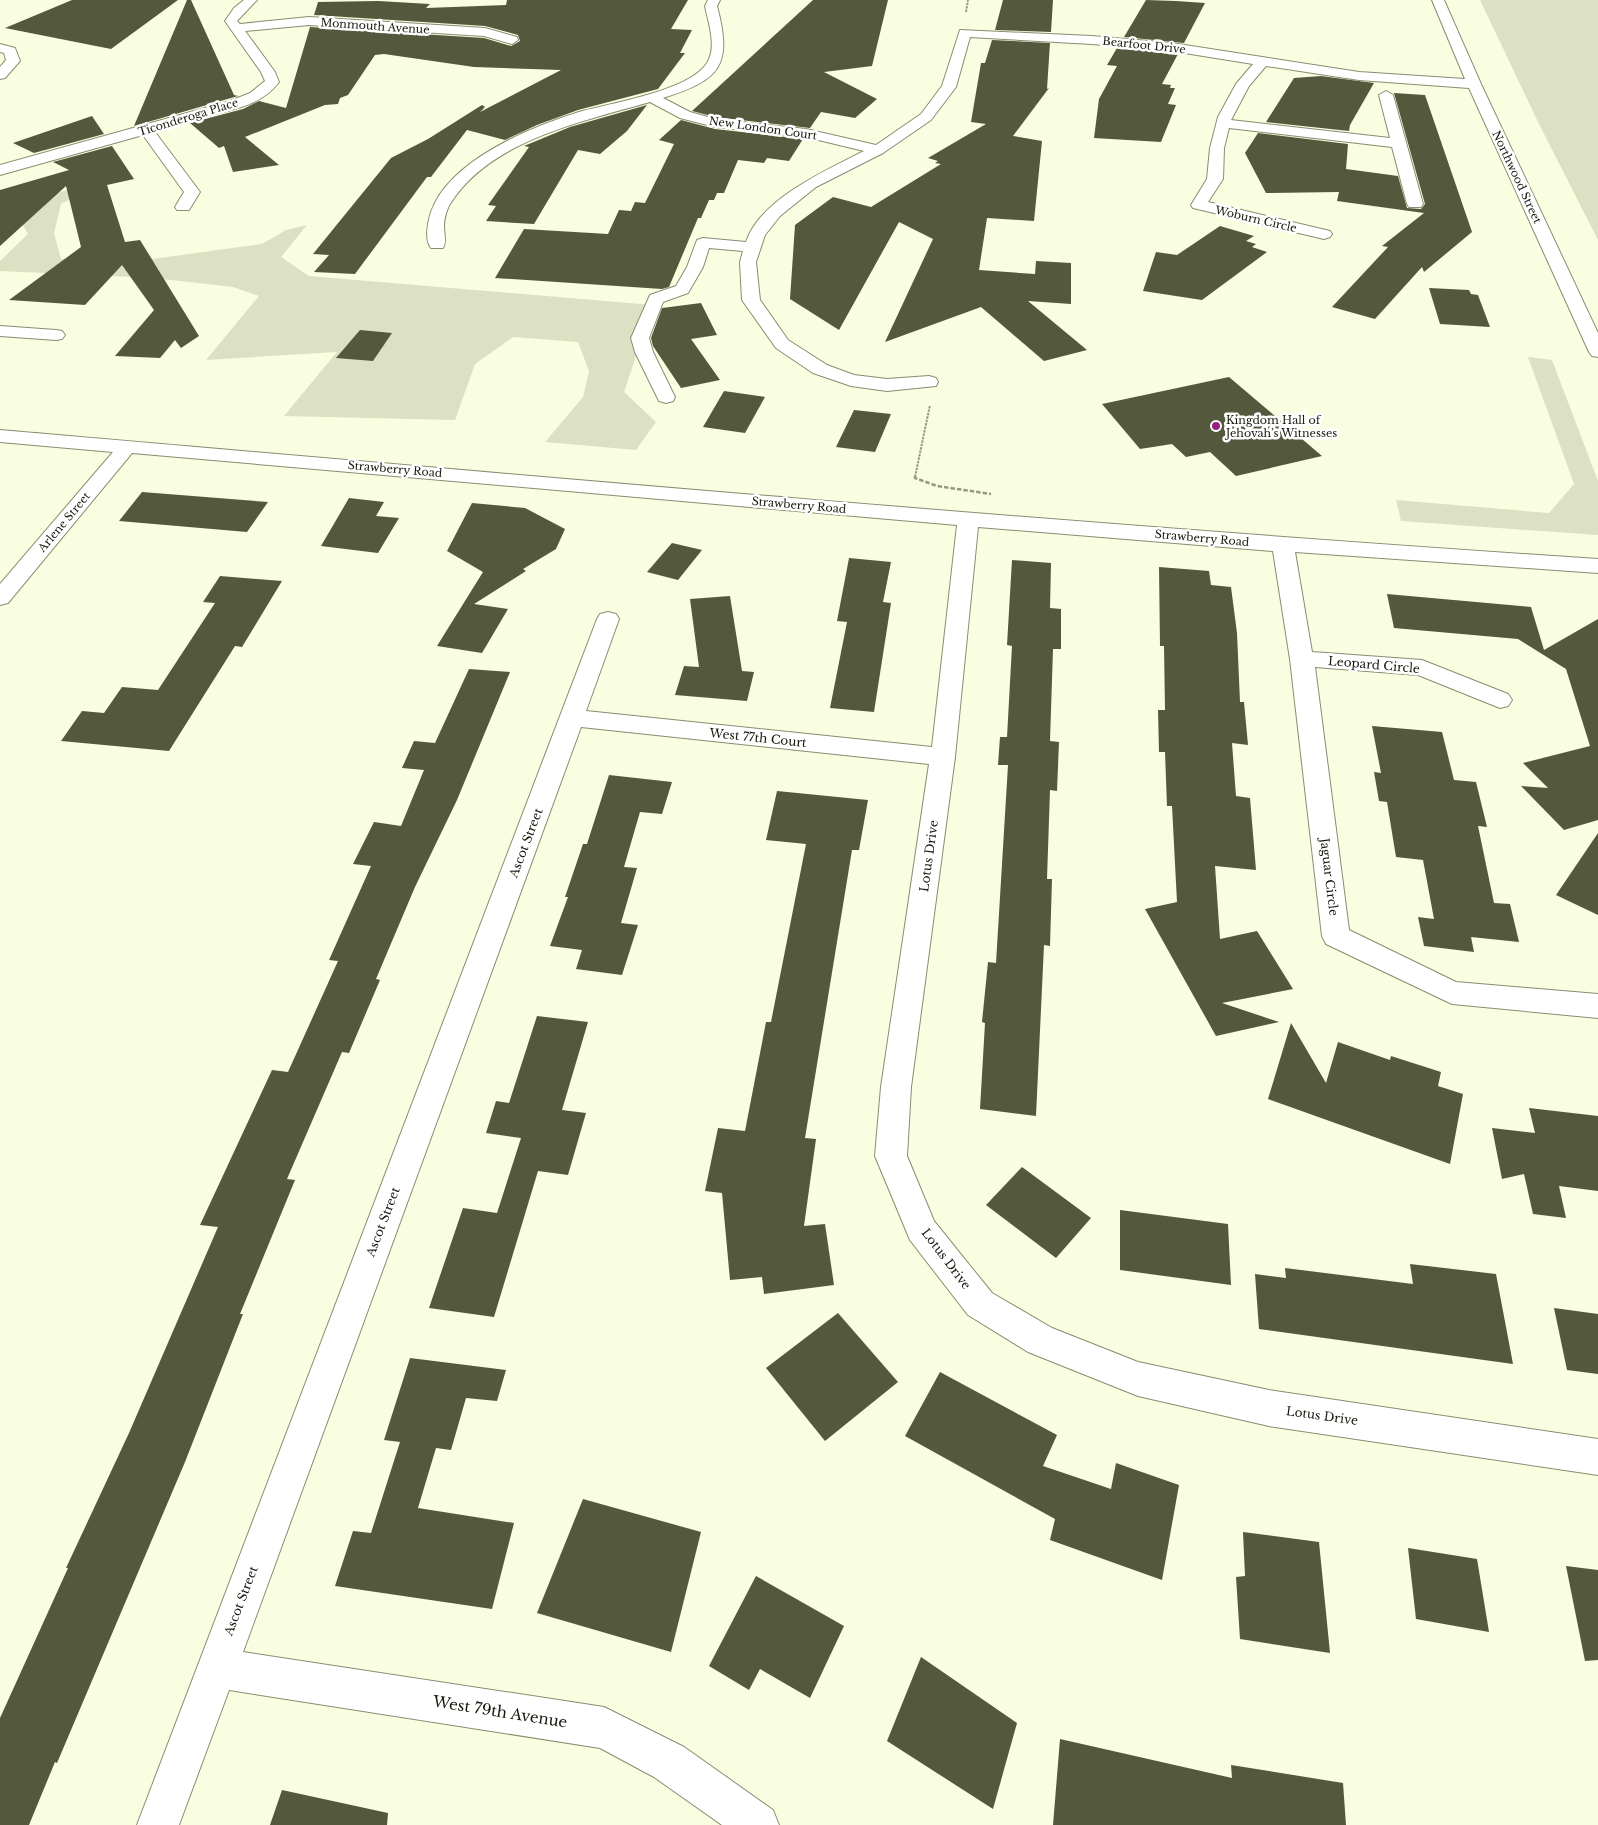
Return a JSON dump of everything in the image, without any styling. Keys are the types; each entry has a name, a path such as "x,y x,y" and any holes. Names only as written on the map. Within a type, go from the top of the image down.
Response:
{"street":[{"path":"238,28 232,21 238,12 251,0"},
{"path":"437,244 436,221 441,206 469,170 500,151 537,133 580,117 652,98 695,82 716,60 718,34 711,6 714,0"},
{"name":"Northwood Street","path":"1438,0 1474,84 1598,352"},
{"name":"Monmouth Avenue","path":"238,28 257,24 309,22 485,32 512,40"},
{"name":"Ticonderoga Place","path":"0,170 146,130 248,99 264,92 272,82 238,28"},
{"name":"Bearfoot Drive","path":"878,150 926,117 949,87 965,33 1092,40 1152,46 1360,76 1474,84"},
{"path":"0,48 10,50 13,61 0,76"},
{"name":"Woburn Circle","path":"1262,62 1243,84 1224,123 1217,148 1215,179 1199,205 1324,234"},
{"path":"1386,95 1415,204"},
{"name":"New London Court","path":"652,98 685,115 715,123 806,133 878,150"},
{"path":"1224,123 1398,142"},
{"path":"146,130 192,192 183,207"},
{"path":"878,150 812,184 781,208 757,234 748,262 751,300 782,344 820,368 851,380 887,384 929,382"},
{"path":"666,397 644,352 640,338 656,299 682,289 695,267 703,243 753,246"},
{"path":"0,331 56,335"},
{"name":"Strawberry Road","path":"0,436 968,520 1284,545 1598,566"},
{"name":"Arlene Street","path":"0,598 128,446"},
{"name":"Lotus Drive","path":"968,520 943,758 896,1087 891,1156 922,1230 980,1304 1040,1340 1138,1379 1269,1408 1598,1457"},
{"name":"Jaguar Circle","path":"1284,545 1302,658 1336,936 1452,993 1598,1006"},
{"name":"Ascot Street","path":"158,1825 608,619"},
{"name":"Leopard Circle","path":"1302,658 1422,668 1500,700"},
{"name":"West 77th Court","path":"572,718 943,758"},
{"name":"West 79th Avenue","path":"216,1668 604,1728 669,1762 758,1825"}],"path":[{"path":"929,382 931,409 915,478 937,486 998,495"}],"green space":[{"path":"1480,0 1598,0 1598,240 1538,122"},
{"path":"67,190 86,191 61,204 54,233 61,259 145,260 262,244 286,230 307,225 281,257 309,276 653,305 624,392 656,422 636,450 545,442 583,397 589,371 578,342 513,337 475,364 455,420 284,416 337,352 206,360 259,296 233,287 154,278 0,271 0,261 28,234 12,206"},
{"path":"1528,357 1552,360 1598,481 1598,535 1401,521 1396,500 1549,513 1574,484"}],"building":[{"path":"72,0 178,0 111,49 5,28"},
{"path":"187,0 191,0 234,95 238,96 134,126"},
{"path":"507,0 688,0 671,29 692,30 680,53 685,53 658,89 578,110 537,125 505,140 467,130 431,177 427,177 355,274 314,272 329,255 313,254 391,158 428,139 482,105 485,107 480,112 561,70 474,67 384,54 375,55 348,95 340,98 338,104 325,105 245,137 279,165 233,172 224,146 219,148 190,123 243,109 259,101 286,108 310,27 484,38 511,46 520,41 518,35 485,26 314,15 318,2 378,1 430,4 426,8 506,5"},
{"path":"813,0 888,0 872,66 824,72 877,99 855,118 821,112 810,128 715,117 692,111"},
{"path":"1003,0 1053,0 1051,32 995,30"},
{"path":"1146,0 1205,3 1184,43 1124,37"},
{"path":"992,40 1050,43 1047,89 1049,88 1013,136 1042,141 1034,221 987,218 979,270 1035,274 1036,261 1071,263 1071,304 1028,301 1087,350 1044,361 981,307 885,342 933,239 899,222 839,330 790,299 795,225 833,197 871,207 941,164 935,163 938,161 928,158 986,124 971,122 981,63 985,63"},
{"path":"1117,48 1178,54 1162,84 1171,85 1170,88 1175,88 1168,104 1176,105 1161,142 1094,138 1099,99 1117,66 1107,65"},
{"path":"1321,76 1374,83 1350,125 1349,131 1266,122 1294,78"},
{"path":"1394,93 1425,95 1472,232 1424,272 1422,267 1375,319 1332,307 1388,247 1382,246 1424,213 1337,201 1339,192 1266,193 1245,153 1258,133 1348,144 1346,169 1398,176 1407,208 1421,209 1425,204"},
{"path":"647,105 627,131 600,154 578,150 534,224 486,221 496,206 488,205 529,147 524,146 570,127"},
{"path":"92,116 104,134 34,153 13,143"},
{"path":"681,120 715,129 803,139 789,161 767,158 764,163 738,160 724,193 717,193 714,200 709,200 701,218 698,218 669,287 662,289 495,278 524,229 608,234 619,210 631,211 635,202 645,203 674,144 659,140"},
{"path":"112,146 134,179 107,185 125,242 140,240 199,336 181,348 175,340 160,358 115,356 154,310 122,265 85,305 9,300 81,247 66,186 0,246 0,190 69,170 53,162"},
{"path":"1220,226 1254,236 1246,241 1256,244 1252,247 1267,252 1202,300 1143,291 1156,252 1177,255"},
{"path":"1429,288 1469,290 1471,294 1478,295 1490,327 1440,324"},
{"path":"701,303 717,335 691,339 720,380 681,388 653,346 651,338 662,308"},
{"path":"360,330 392,333 373,361 336,358"},
{"name":"Kingdom Hall of Jehovah’s Witnesses","path":"1229,377 1322,456 1236,476 1210,452 1186,457 1172,444 1140,449 1102,404"},
{"path":"724,391 765,397 745,433 703,427"},
{"path":"854,410 891,414 875,452 836,447"},
{"path":"142,492 268,502 247,532 119,521"},
{"path":"349,498 384,502 376,516 399,518 378,553 321,546"},
{"path":"472,503 525,508 565,529 556,549 523,569 526,571 474,604 508,609 482,653 437,646 483,572 447,551"},
{"path":"672,543 702,550 678,580 647,572"},
{"path":"849,558 891,562 883,602 891,603 874,712 830,708 847,622 837,621"},
{"path":"1012,560 1051,563 1050,608 1061,609 1061,649 1053,649 1050,741 1059,742 1057,791 1050,790 1047,879 1052,879 1050,946 1044,945 1036,1116 980,1109 985,1023 982,1022 988,962 996,963 1008,765 998,765 1000,737 1007,737 1012,646 1007,645"},
{"path":"1159,567 1209,571 1211,585 1231,587 1237,633 1240,702 1244,702 1248,745 1232,743 1236,796 1250,798 1256,870 1215,866 1220,939 1257,931 1293,989 1222,1003 1279,1022 1216,1036 1145,909 1177,902 1172,806 1167,806 1165,752 1159,752 1158,710 1165,710 1164,646 1160,646"},
{"path":"220,576 282,581 242,647 235,646 169,751 61,741 82,711 104,713 122,687 158,690 215,603 203,602"},
{"path":"1387,594 1531,607 1544,650 1598,619 1598,820 1564,830 1521,786 1548,788 1523,763 1590,746 1566,669 1518,639 1394,628"},
{"path":"730,596 742,671 754,672 747,701 675,695 684,666 699,667 690,599"},
{"path":"469,669 510,672 457,800 415,887 376,979 380,980 349,1053 342,1052 287,1179 295,1180 240,1314 243,1314 185,1462 57,1763 55,1762 29,1825 0,1825 0,1718 68,1568 66,1568 129,1433 218,1227 200,1225 272,1070 288,1072 338,961 329,960 371,866 353,864 374,822 401,826 424,770 402,768 414,741 435,743"},
{"path":"1372,726 1442,732 1454,780 1476,782 1487,827 1478,826 1494,903 1510,904 1519,942 1471,937 1474,952 1424,946 1418,917 1434,919 1423,860 1396,857 1387,802 1379,801 1374,772 1381,773"},
{"path":"609,775 672,782 662,814 640,812 624,867 637,868 621,923 638,925 622,975 576,969 582,950 550,946 568,897 565,897 583,844 587,844"},
{"path":"777,791 868,800 859,850 852,850 805,1138 816,1139 804,1226 825,1224 834,1285 764,1294 762,1277 730,1280 722,1193 705,1191 718,1128 745,1131 766,1022 771,1022 806,844 766,840"},
{"path":"1598,833 1598,915 1556,895"},
{"path":"537,1016 588,1022 562,1110 586,1113 568,1175 538,1171 494,1317 429,1308 463,1208 497,1213 521,1138 486,1133 496,1101 509,1103"},
{"path":"1291,1023 1326,1083 1338,1042 1390,1060 1391,1056 1441,1072 1438,1086 1463,1094 1450,1164 1268,1099"},
{"path":"1529,1108 1598,1116 1598,1191 1559,1186 1566,1218 1533,1214 1524,1174 1502,1179 1492,1128 1535,1133"},
{"path":"1022,1167 1091,1218 1056,1258 986,1205"},
{"path":"1120,1210 1228,1224 1231,1285 1120,1270"},
{"path":"1410,1264 1496,1274 1513,1364 1259,1329 1255,1274 1286,1278 1285,1268 1413,1284"},
{"path":"1554,1308 1598,1314 1598,1374 1567,1370"},
{"path":"838,1313 898,1382 825,1441 766,1368"},
{"path":"410,1358 506,1370 497,1401 466,1398 451,1450 436,1448 418,1508 514,1523 492,1609 335,1586 353,1531 371,1533 400,1442 384,1440"},
{"path":"940,1372 1057,1435 1043,1466 1111,1489 1116,1463 1179,1485 1162,1580 1050,1540 1055,1519 905,1436"},
{"path":"583,1499 701,1532 671,1652 537,1613"},
{"path":"1243,1532 1319,1542 1330,1653 1240,1639 1236,1577 1245,1576"},
{"path":"1408,1548 1477,1559 1489,1632 1416,1619"},
{"path":"1566,1566 1598,1570 1598,1660 1585,1661"},
{"path":"756,1576 844,1626 810,1698 760,1669 749,1690 709,1666"},
{"path":"921,1657 1017,1723 993,1809 887,1741"},
{"path":"1060,1739 1232,1778 1231,1765 1343,1783 1346,1825 1053,1825"},
{"path":"282,1790 388,1813 387,1825 270,1825"}],"place":[{"name":"Kingdom Hall of Jehovah’s Witnesses","path":"1216,426"}]}
